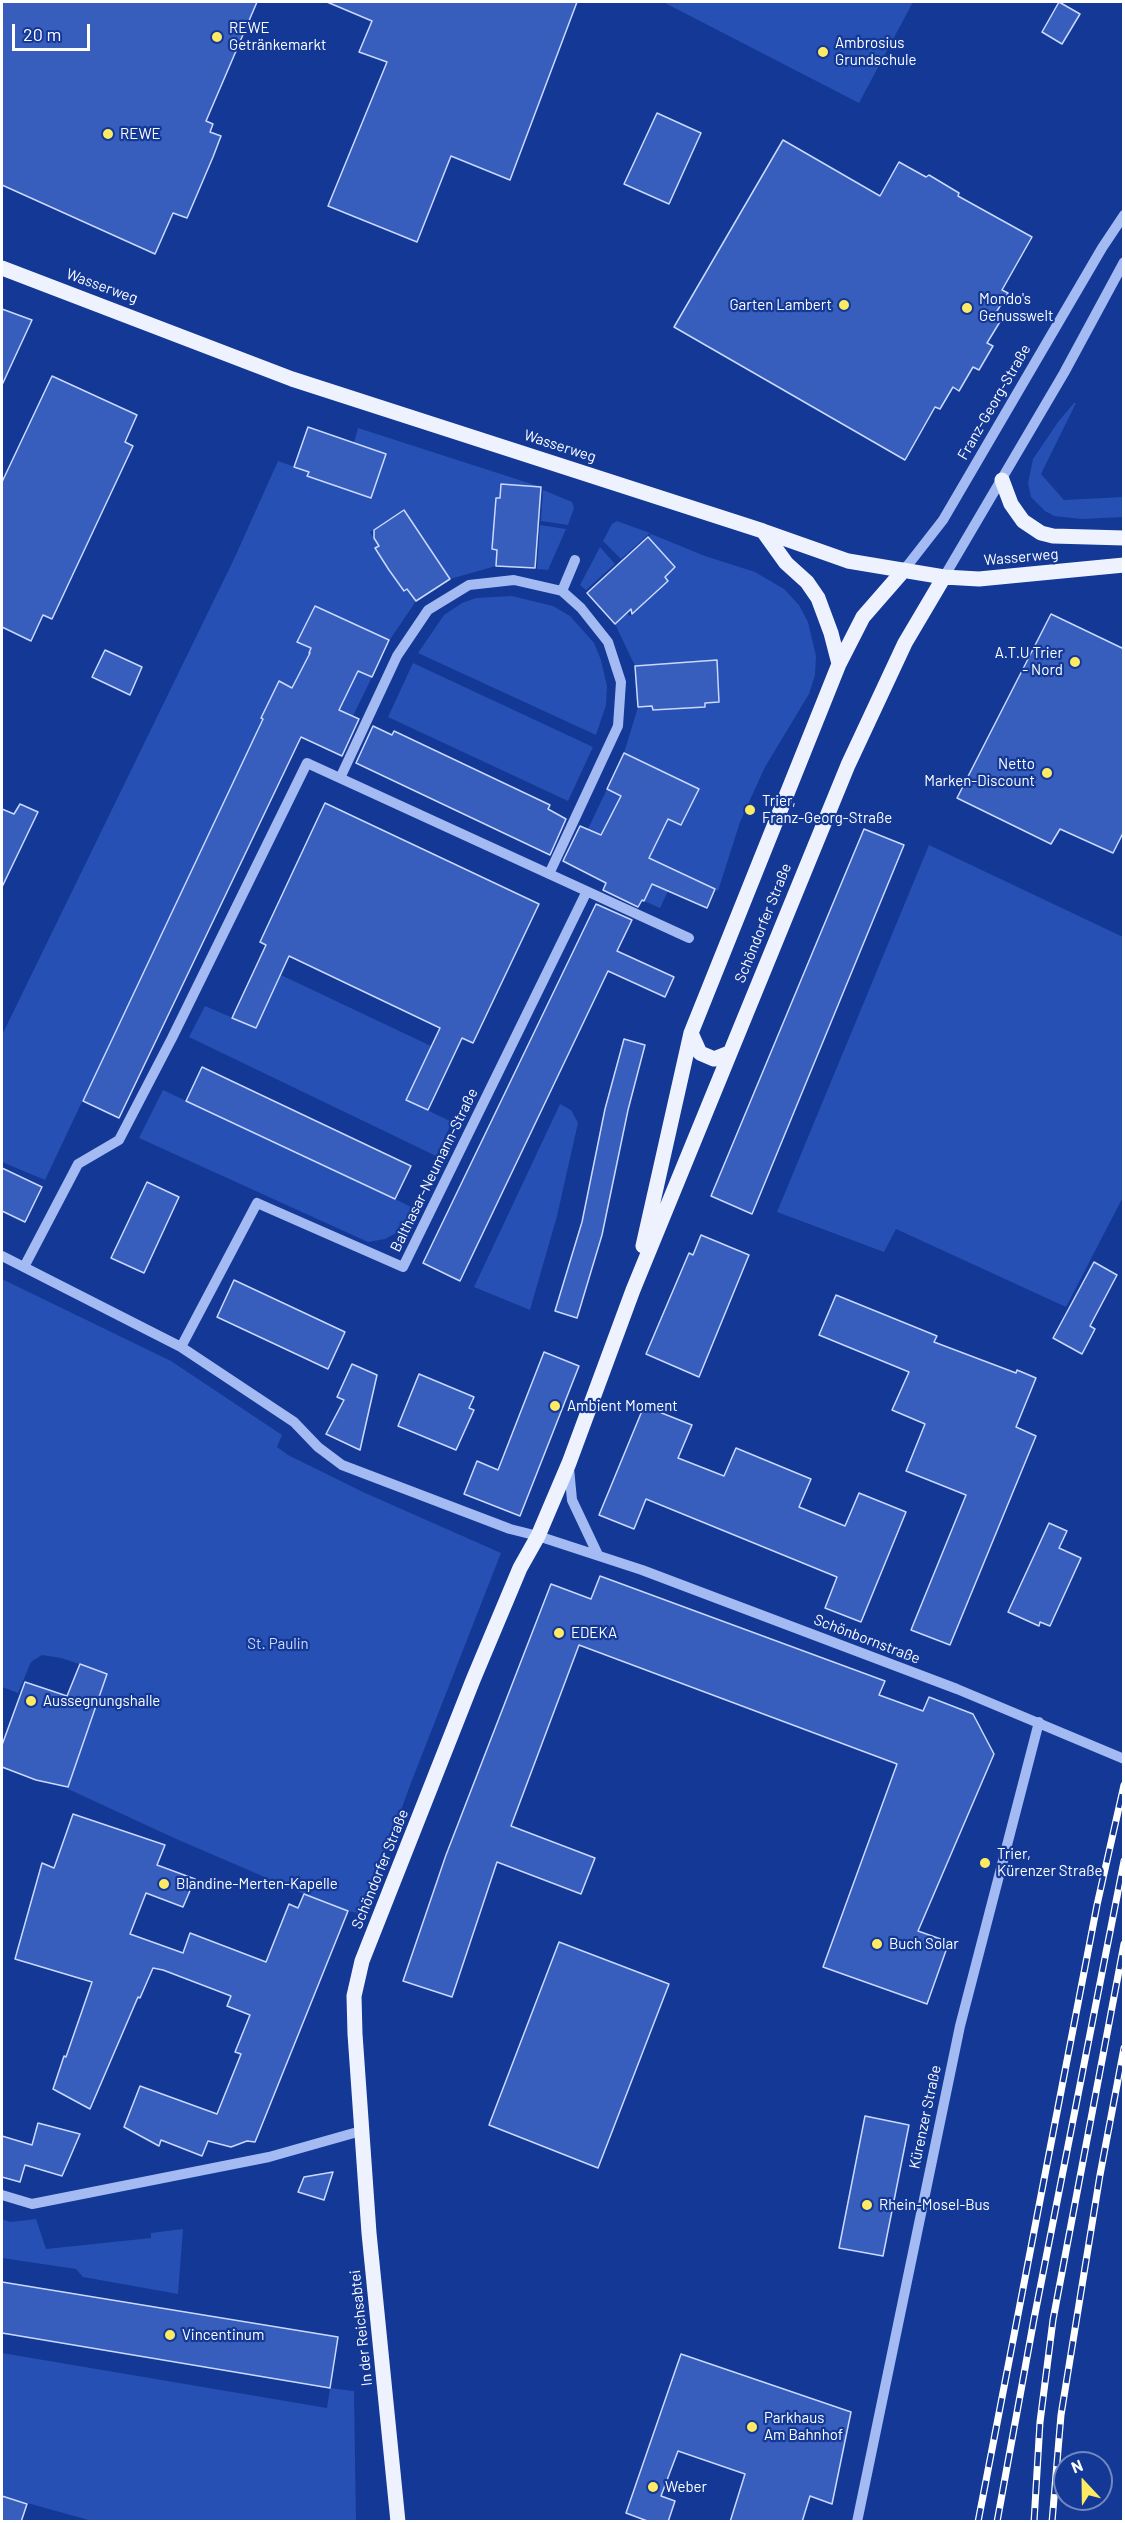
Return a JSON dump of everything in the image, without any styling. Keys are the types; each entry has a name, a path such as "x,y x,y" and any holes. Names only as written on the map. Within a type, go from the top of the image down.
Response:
{"main road":[{"name":"Wasserweg","path":"2,268 291,378 763,531 848,561 944,577 979,579 1124,565"},
{"path":"1002,480 1011,504 1023,521 1041,532 1053,536 1124,538"},
{"path":"763,531 786,563 815,592 831,633 838,664"},
{"name":"Schöndorfer Straße","path":"633,1290 691,1033 838,664 863,618 904,570"},
{"name":"Schöndorfer Straße","path":"361,2131 354,1996 362,1960 473,1680 520,1568 538,1536 569,1463 633,1290 848,765 905,643 944,577"},
{"path":"691,1033 700,1053 714,1059 729,1053"},
{"name":"In der Reichsabtei","path":"361,2131 398,2522"}],"street":[{"name":"Franz-Georg-Straße","path":"904,570 943,520 1102,248 1124,215"},
{"path":"944,577 1064,373 1124,262"},
{"path":"562,591 575,560"},
{"path":"341,776 397,657 428,610 469,585 514,580 562,591 581,608 608,642 621,682 618,726 549,874"},
{"path":"24,1267 78,1164 119,1140 172,1038 307,763 341,776 586,893 689,938"},
{"name":"Balthasar-Neumann-Straße","path":"181,1347 257,1203 403,1267 586,893"},
{"path":"2,1256 181,1347 294,1422 318,1448 342,1465 510,1529 538,1536"},
{"path":"569,1463 572,1500 598,1555"},
{"name":"Schönbornstraße","path":"538,1536 598,1555 957,1689 1124,1759"},
{"name":"Kürenzer Straße","path":"857,2522 960,2026 1039,1722"},
{"path":"2,2195 32,2204 269,2157 361,2131"}],"green space":[{"name":"Ambrosius Grundschule","path":"663,2 913,2 859,103"},
{"path":"1076,403 1041,474 1064,500 1123,497 1123,517 1082,519 1054,516 1045,511 1031,497 1028,483 1033,459"},
{"path":"358,428 541,487 501,484 500,498 496,498 494,512 499,513 498,536 493,536 492,549 497,550 496,566 450,579 404,510 370,532 379,546 375,548 416,601 389,641 314,606 297,642 311,648 309,653 356,676 358,671 372,677 353,716 339,710 341,706 295,684 292,688 278,682 247,753 45,1180 2,1162 2,1035 234,559 278,461 309,472 308,476 320,481 345,484 344,489 357,493 354,443"},
{"path":"543,490 572,502 574,508 568,525 541,521"},
{"path":"617,521 650,533 621,559 603,541 612,524"},
{"path":"540,525 566,529 548,570 537,569"},
{"path":"651,534 705,556 755,572 784,589 799,605 808,622 816,656 815,675 809,694 765,767 740,822 718,891 677,872 660,908 644,901 662,864 588,829 607,789 621,796 619,801 681,825 698,789 624,753 638,707 652,706 653,711 667,710 667,705 690,704 691,708 705,707 705,703 719,701 717,660 635,666 615,624 627,613 630,616 640,607 637,603 668,581 665,577 675,567 648,537"},
{"path":"600,547 615,564 586,590 580,585"},
{"path":"512,596 553,606 570,616 594,643 607,686 606,705 596,735 418,653 444,615 462,603 476,598"},
{"path":"413,663 593,747 568,801 388,717"},
{"path":"929,845 1123,937 1123,1197 1066,1307 896,1229 884,1252 777,1212"},
{"path":"281,975 431,1046 406,1100 452,1122 436,1156 189,1037 205,1006 256,1028"},
{"path":"163,1090 415,1209 396,1233 385,1239 368,1242 139,1138"},
{"path":"560,1104 571,1110 578,1123 557,1216 530,1310 474,1287"},
{"name":"St. Paulin","path":"2,1279 171,1361 282,1435 277,1447 288,1455 363,1492 501,1553 409,1788 364,1914 348,1911 304,1894 68,1789 106,1673 61,1658 42,1655 31,1662 18,1693 2,1687"},
{"path":"2,2219 10,2222 36,2219 46,2249 151,2238 151,2233 183,2229 178,2294 83,2277 76,2269 2,2258"},
{"path":"2,2353 327,2408 330,2388 354,2391 356,2521 92,2521 2,2496"}],"building":[{"name":"REWE","path":"2,2 257,2 206,121 213,124 210,132 221,136 213,157 187,218 173,213 155,254 2,185"},
{"path":"327,2 577,2 510,180 451,156 417,242 328,206 387,62 359,52 372,21"},
{"path":"1059,2 1080,14 1062,44 1042,32"},
{"path":"657,113 701,133 669,204 624,184"},
{"name":"Garten Lambert","path":"783,140 880,196 899,162 926,177 929,175 959,193 958,196 1032,237 1002,290 1008,293 994,316 1001,320 987,343 993,346 979,370 973,367 959,391 953,387 940,409 935,407 905,460 674,327"},
{"path":"2,309 32,320 2,385"},
{"path":"52,376 137,415 125,442 133,446 52,619 43,615 31,641 2,627 2,482"},
{"path":"308,427 386,454 371,498 307,476 309,472 294,467"},
{"path":"501,484 541,487 535,568 496,566 497,550 492,549 496,498 500,498"},
{"path":"404,510 450,579 416,601 407,589 404,591 375,548 379,546 374,538 374,530"},
{"path":"648,537 675,567 665,577 668,581 632,614 631,609 615,624 587,593"},
{"path":"315,606 389,640 372,677 358,671 339,710 359,719 342,756 301,737 119,1118 83,1101 279,681 292,688 310,653 311,648 297,642"},
{"name":"Netto Marken-Discount","path":"1051,614 1124,649 1124,831 1113,853 1060,829 1051,844 957,798"},
{"path":"105,650 142,667 130,695 92,677"},
{"path":"717,660 719,702 705,703 705,707 653,710 652,706 638,707 635,666"},
{"path":"373,726 392,735 394,731 550,805 548,809 566,819 550,855 356,763"},
{"path":"624,753 699,789 681,825 668,819 649,858 715,889 707,908 652,884 644,901 642,900 638,907 603,890 606,883 563,861 580,826 601,835 621,796 607,789"},
{"path":"325,803 539,904 473,1043 462,1038 428,1110 406,1100 440,1028 289,956 256,1028 232,1018 266,945 260,942"},
{"path":"20,804 38,812 2,887 2,809 14,814"},
{"path":"864,829 904,845 752,1214 711,1196"},
{"path":"596,904 632,920 617,951 674,977 665,997 608,971 460,1281 423,1263"},
{"path":"624,1039 645,1045 628,1110 602,1235 577,1318 555,1311 582,1222 605,1109"},
{"path":"202,1067 411,1166 395,1199 186,1101"},
{"path":"2,1168 42,1187 25,1222 2,1211"},
{"path":"147,1182 179,1197 144,1273 111,1258"},
{"path":"701,1235 749,1255 699,1377 646,1354 689,1253 693,1255"},
{"path":"1094,1262 1117,1275 1090,1326 1095,1329 1082,1354 1053,1338"},
{"path":"234,1280 345,1332 328,1369 217,1317"},
{"path":"836,1295 937,1336 934,1342 1016,1373 1017,1370 1036,1378 1016,1427 1036,1436 950,1645 911,1630 966,1495 906,1471 925,1424 892,1410 909,1372 819,1335"},
{"path":"544,1352 579,1366 520,1516 464,1494 477,1461 498,1470"},
{"path":"352,1364 377,1375 360,1450 326,1434 344,1400 337,1397"},
{"path":"419,1374 474,1397 469,1408 474,1410 456,1450 398,1426"},
{"path":"644,1406 692,1425 678,1458 724,1476 736,1448 811,1479 799,1507 845,1526 859,1493 906,1512 861,1622 825,1608 837,1577 646,1499 634,1529 599,1515"},
{"path":"1049,1523 1067,1531 1059,1548 1081,1558 1050,1626 1040,1622 1039,1626 1008,1612"},
{"path":"600,1576 885,1681 879,1695 923,1711 929,1697 973,1714 994,1754 918,1931 949,1942 927,2004 823,1967 897,1764 579,1645 511,1826 595,1858 581,1894 497,1862 452,1997 403,1981 446,1855 551,1584 591,1599"},
{"path":"80,1664 107,1674 68,1787 36,1780 2,1767 2,1745 25,1682 67,1696"},
{"path":"73,1814 165,1845 157,1865 195,1879 183,1907 146,1893 130,1934 183,1953 190,1933 266,1962 289,1904 298,1908 304,1894 348,1911 255,2142 247,2141 231,2147 208,2141 202,2156 161,2140 159,2146 124,2127 140,2086 217,2114 241,2054 235,2052 250,2015 227,2006 231,1996 163,1970 153,1968 140,1998 138,1997 90,2109 53,2089 92,1982 15,1959 42,1863 54,1868"},
{"path":"559,1942 669,1984 598,2168 489,2125"},
{"path":"865,2116 909,2125 883,2256 839,2248"},
{"path":"38,2123 80,2134 62,2176 25,2165 20,2182 2,2177 2,2136 32,2145"},
{"path":"333,2172 324,2200 298,2192 304,2177"},
{"name":"Vincentinum","path":"2,2282 338,2337 330,2388 2,2333"},
{"name":"Parkhaus Am Bahnhof","path":"681,2354 851,2412 832,2504 810,2496 802,2522 730,2522 745,2474 678,2451 661,2496 675,2501 668,2522 650,2522 626,2513"},
{"path":"2,2496 27,2504 21,2522 2,2522"}],"railway":[{"path":"978,2522 1097,1905 1124,1785"},
{"path":"997,2522 1034,2319 1124,1861"},
{"path":"1034,2522 1040,2422 1053,2320 1124,1944"},
{"path":"1052,2522 1061,2415 1100,2175 1124,2048"}],"place":[{"name":"REWE Getränkemarkt","path":"217,37"},
{"name":"Ambrosius Grundschule","path":"823,52"},
{"name":"REWE","path":"108,134"},
{"name":"Garten Lambert","path":"844,305"},
{"name":"Mondo's Genusswelt","path":"967,308"},
{"name":"A.T.U Trier - Nord","path":"1075,662"},
{"name":"Netto Marken-Discount","path":"1047,773"},
{"name":"Trier, Franz-Georg-Straße","path":"750,810"},
{"name":"Ambient Moment","path":"555,1406"},
{"name":"EDEKA","path":"559,1633"},
{"name":"Aussegnungshalle","path":"31,1701"},
{"name":"Trier, Kürenzer Straße","path":"985,1863"},
{"name":"Blandine-Merten-Kapelle","path":"164,1884"},
{"name":"Buch Solar","path":"877,1944"},
{"name":"Rhein-Mosel-Bus","path":"867,2205"},
{"name":"Vincentinum","path":"170,2335"},
{"name":"Parkhaus Am Bahnhof","path":"752,2427"},
{"name":"Weber","path":"653,2487"}]}
